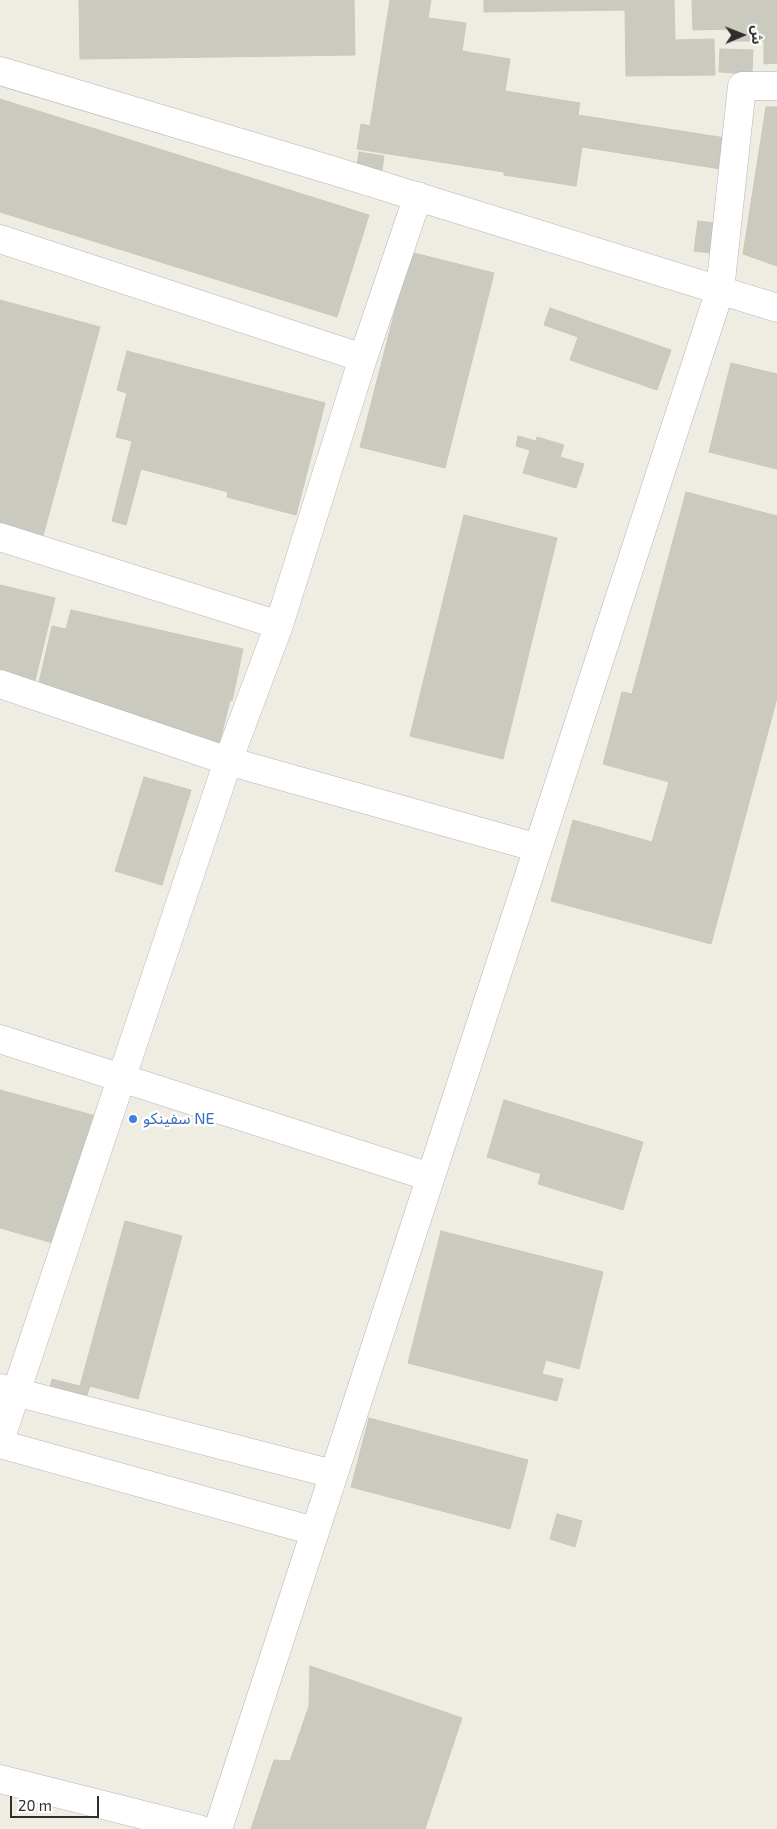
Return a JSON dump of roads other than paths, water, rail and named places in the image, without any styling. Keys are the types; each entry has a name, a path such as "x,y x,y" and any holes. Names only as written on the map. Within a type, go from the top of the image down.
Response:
{"street":[{"path":"0,71 418,196 777,308"},
{"path":"218,1829 720,290 742,86 777,86"},
{"path":"0,1440 8,1391 122,1079 228,762 279,625 418,196"},
{"path":"0,239 364,358"},
{"path":"0,537 279,625"},
{"path":"0,684 228,762 538,848"},
{"path":"0,1039 430,1178"},
{"path":"8,1391 333,1474"},
{"path":"0,1444 314,1531"},
{"path":"0,1779 199,1829"}],"place":[{"name":"سفينكو NE","path":"133,1119"}]}
